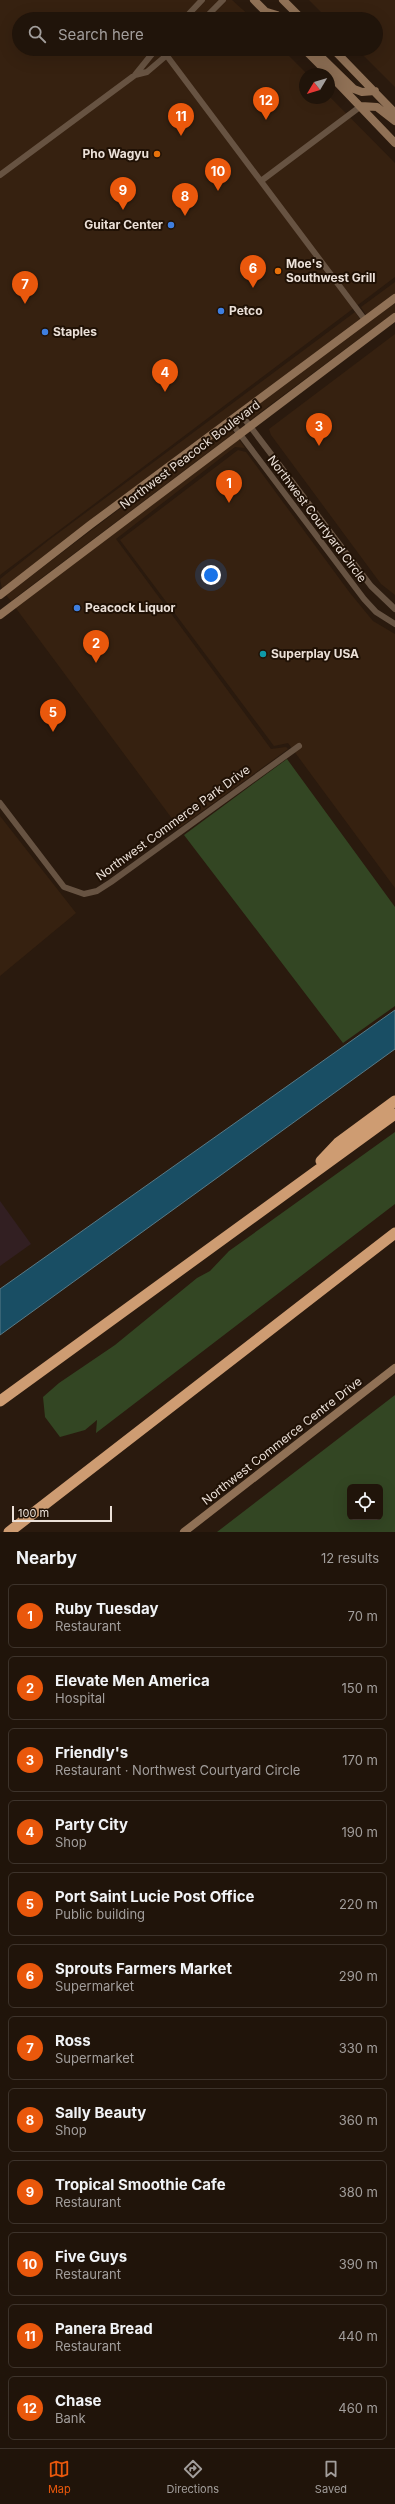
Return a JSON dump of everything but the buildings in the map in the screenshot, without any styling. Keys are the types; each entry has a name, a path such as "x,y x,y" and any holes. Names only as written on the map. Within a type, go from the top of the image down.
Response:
{"highway":[{"path":"302,1181 338,1143 395,1101"},
{"path":"0,1401 395,1114"},
{"path":"9,1532 395,1233"}],"street":[{"path":"191,12 202,0"},
{"path":"211,12 223,0"},
{"path":"254,0 266,12"},
{"path":"284,0 295,12"},
{"path":"0,175 135,75 150,56"},
{"path":"135,75 147,72 167,56 365,320"},
{"path":"311,56 323,68"},
{"path":"320,56 354,89 362,92 375,91"},
{"path":"340,56 395,113"},
{"path":"335,80 395,143"},
{"path":"261,181 361,106 377,107 395,121"},
{"name":"Northwest Peacock Boulevard","path":"0,595 230,420 395,298"},
{"name":"Northwest Peacock Boulevard","path":"0,614 395,316"},
{"name":"Northwest Courtyard Circle","path":"240,413 371,586 395,609"},
{"name":"Northwest Courtyard Circle","path":"230,420 293,507 364,599 376,612 395,624"},
{"path":"293,507 304,499"},
{"name":"Northwest Commerce Park Drive","path":"0,803 64,887 84,894 97,891 111,882 299,746"},
{"name":"Northwest Commerce Centre Drive","path":"184,1532 395,1368"}],"shaded area":[{"path":"0,0 232,0 245,12 12,12 12,56 289,56 301,68 299,68 299,104 335,104 335,102 395,163 395,277 0,575"},
{"path":"309,0 395,0 395,87 364,56 383,56 383,12 321,12"},
{"path":"395,282 395,294 366,315 361,307"},
{"path":"395,302 395,312 250,420 245,413"},
{"path":"355,312 360,319 2,589 0,579 49,540"},
{"path":"395,334 395,595 381,584 271,435 269,429"},
{"path":"229,426 234,433 11,601 6,595"},
{"path":"238,438 245,448 235,447 116,539 271,749 286,747 288,749 179,828 15,607"},
{"path":"238,450 246,452 350,593 373,621 395,634 395,888 288,743 274,746 120,540"},
{"path":"0,816 76,913 0,976"},
{"path":"0,1201 31,1244 0,1266"}],"green space":[{"path":"287,759 395,907 395,1006 343,1043 184,835"},
{"path":"395,1132 395,1204 96,1433 97,1420 85,1430 60,1437 45,1417 43,1397 59,1383 115,1345 197,1278 210,1271 229,1251"},
{"path":"395,1395 395,1532 217,1532"}],"water":[{"path":"395,1010 395,1049 0,1335 0,1289"}],"place":[{"name":"Chase","path":"266,120"},
{"name":"Panera Bread","path":"181,136"},
{"name":"Pho Wagyu","path":"157,154"},
{"name":"Five Guys","path":"218,191"},
{"name":"Tropical Smoothie Cafe","path":"123,210"},
{"name":"Sally Beauty","path":"185,216"},
{"name":"Guitar Center","path":"171,225"},
{"name":"Moe's Southwest Grill","path":"278,271"},
{"name":"Sprouts Farmers Market","path":"253,288"},
{"name":"Ross","path":"25,304"},
{"name":"Petco","path":"221,311"},
{"name":"Staples","path":"45,332"},
{"name":"Party City","path":"165,392"},
{"name":"Friendly's","path":"319,446"},
{"name":"Ruby Tuesday","path":"229,503"},
{"name":"Peacock Liquor","path":"77,608"},
{"name":"Superplay USA","path":"263,654"},
{"name":"Elevate Men America","path":"96,663"},
{"name":"Port Saint Lucie Post Office","path":"53,732"}]}
